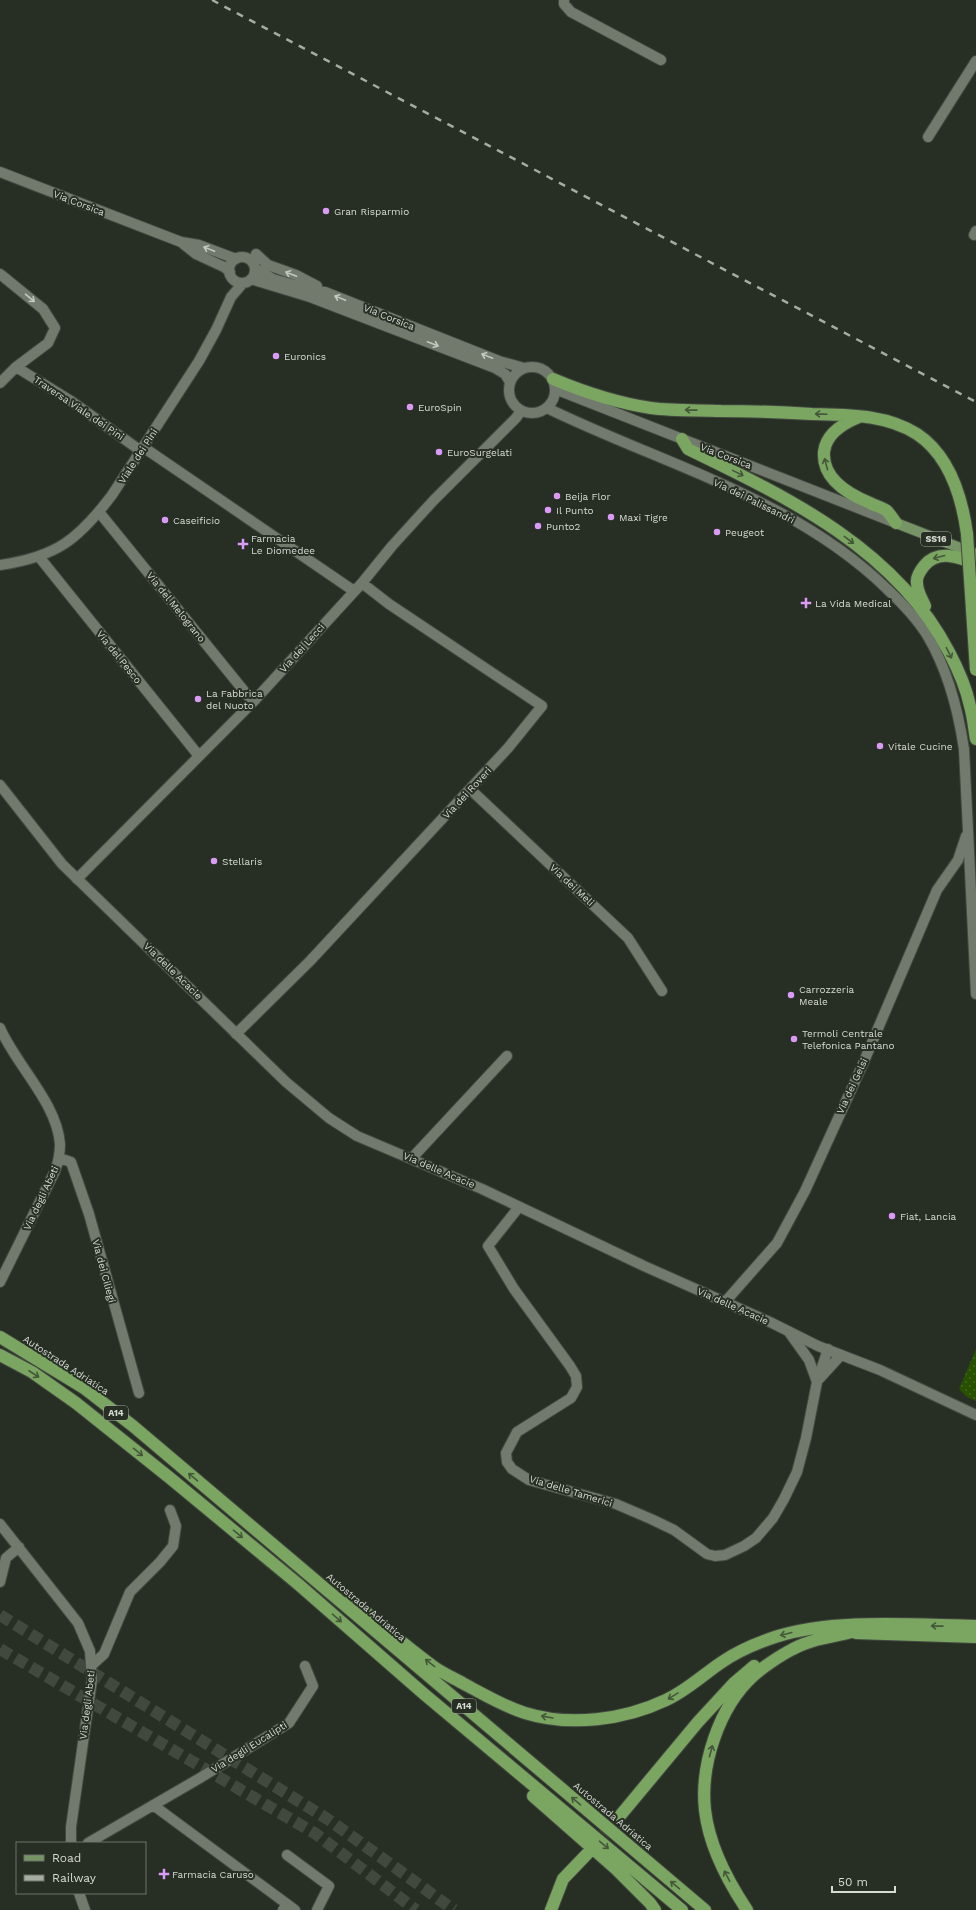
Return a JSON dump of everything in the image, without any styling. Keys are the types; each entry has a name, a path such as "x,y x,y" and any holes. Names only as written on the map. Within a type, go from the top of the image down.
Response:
{"highway":[{"path":"554,384 651,408 860,416 893,422 916,433 929,443 941,458 955,485 964,510 976,670"},
{"path":"860,416 842,425 830,436 825,449 826,465 831,476 841,487 858,498 887,511 896,523"},
{"path":"682,439 688,449 763,486 813,514 873,558 903,587 930,619 942,638 960,675 970,705 976,739"},
{"path":"930,619 916,583 920,571 925,564 931,560 946,555 955,556 976,564"},
{"path":"976,719 976,745"},
{"name":"Autostrada Adriatica","path":"0,1337 84,1388 133,1426 705,1910"},
{"name":"A14","path":"0,1355 32,1372 76,1403 170,1478 298,1584 424,1694 682,1910"},
{"path":"223,1502 298,1557 434,1667 480,1693 525,1713 564,1720 593,1720 624,1715 667,1700 724,1661 747,1648 774,1637 806,1629 872,1625 976,1626"},
{"path":"619,1817 698,1722 734,1683 762,1661 787,1646 802,1638 838,1626"},
{"path":"787,1646 802,1640 852,1632 976,1638"},
{"path":"747,1910 725,1873 711,1837 705,1810 704,1784 715,1735 726,1710 753,1676 793,1648 852,1632"},
{"path":"424,1694 501,1768 616,1869 650,1903 655,1910"},
{"path":"551,1910 563,1879 587,1854"}],"main road":[{"name":"SS16","path":"896,523 976,554"}],"street":[{"path":"564,0 564,4 571,12 661,60"},
{"path":"928,138 976,61"},
{"name":"Via Corsica","path":"0,172 181,242 199,245 236,259 248,259 255,268 266,275 283,282 325,292 499,361 524,368 539,368 546,371 554,384 682,439 896,523"},
{"name":"Via Corsica","path":"181,242 196,254 224,267 230,272 234,280 247,281 310,296 495,368 505,374 510,382"},
{"path":"256,254 268,265 296,275 325,292"},
{"path":"230,272 231,264 236,259"},
{"path":"247,281 254,274 255,268"},
{"name":"Viale dei Pini","path":"230,272 231,297"},
{"path":"0,274 43,309 55,328 48,343 16,367 0,383"},
{"name":"Viale dei Pini","path":"0,565 40,558 52,552 76,536 99,512 142,449 202,355 231,297 247,281"},
{"name":"Traversa Viale dei Pini","path":"16,367 71,401 354,591"},
{"path":"524,368 517,372 510,382 509,396 515,407 521,411 535,413 547,408 554,398 554,384"},
{"name":"Via dei Palissandri","path":"547,408 594,431 654,455 787,515 845,552 879,581 908,609 926,634 940,661 951,687 960,719 964,749 968,810 976,994"},
{"name":"Via dei Lecci","path":"77,878 252,702 362,583 392,546 433,501 516,418 521,411"},
{"name":"Via del Melograno","path":"99,512 252,702"},
{"name":"Via del Pesco","path":"40,558 199,756"},
{"name":"Via dei Roveri","path":"236,1034 310,961 508,748 542,706 389,604 362,583"},
{"name":"Via delle Acacie","path":"0,785 38,835 77,878 286,1082 329,1118 358,1136 412,1158 520,1207 818,1346 976,1414"},
{"name":"Via dei Meli","path":"470,789 628,938 662,991"},
{"name":"Via dei Gelsi","path":"725,1302 777,1243 805,1191 865,1059 937,890 958,860 966,836 968,810"},
{"name":"Via degli Abeti","path":"0,1028 54,1119 60,1144 59,1158 55,1172 30,1225 0,1282"},
{"path":"412,1158 507,1056"},
{"name":"Via dei Ciliegi","path":"59,1158 71,1162 89,1214 139,1393"},
{"name":"Via delle Tamerici","path":"520,1207 488,1246 514,1289 570,1366 576,1376 577,1387 570,1398 517,1432 506,1453 507,1462 512,1468 530,1480 616,1504 674,1530 707,1554 715,1556 725,1555 744,1546 756,1538 773,1518 784,1500 797,1472 806,1438 817,1382 828,1349"},
{"path":"790,1332 809,1360 817,1382 841,1355"},
{"path":"809,1360 818,1346"},
{"path":"92,1665 104,1654 130,1592 160,1562 172,1546 176,1526 170,1510"},
{"name":"Via degli Abeti","path":"0,1524 78,1623 90,1651 92,1680 71,1827 71,1842"},
{"path":"0,1582 6,1558 19,1547"},
{"name":"Via degli Eucalipti","path":"90,1842 289,1723 312,1686 305,1666"},
{"path":"154,1805 289,1908"},
{"path":"287,1855 329,1886 317,1910"},
{"path":"79,1894 85,1910"}],"green space":[{"path":"976,1349 976,1401 967,1397 959,1389"}],"tunnel":[{"path":"0,1615 329,1820 454,1910"},
{"path":"0,1649 316,1834 416,1910"},
{"path":"592,1848 619,1817"}],"railway":[{"path":"212,0 976,402"}],"place":[{"name":"Gran Risparmio","path":"326,211"},
{"name":"Euronics","path":"276,356"},
{"name":"EuroSpin","path":"410,407"},
{"name":"EuroSurgelati","path":"439,452"},
{"name":"Beija Flor","path":"557,496"},
{"name":"Il Punto","path":"548,510"},
{"name":"Maxi Tigre","path":"611,517"},
{"name":"Caseificio","path":"165,520"},
{"name":"Punto2","path":"538,526"},
{"name":"Peugeot","path":"717,532"},
{"name":"Farmacia Le Diomedee","path":"243,544"},
{"name":"La Vida Medical","path":"806,603"},
{"name":"La Fabbrica del Nuoto","path":"198,699"},
{"name":"Vitale Cucine","path":"880,746"},
{"name":"Stellaris","path":"214,861"},
{"name":"Carrozzeria Meale","path":"791,995"},
{"name":"Termoli Centrale Telefonica Pantano","path":"794,1039"},
{"name":"Fiat, Lancia","path":"892,1216"},
{"name":"Farmacia Caruso","path":"164,1874"}]}
